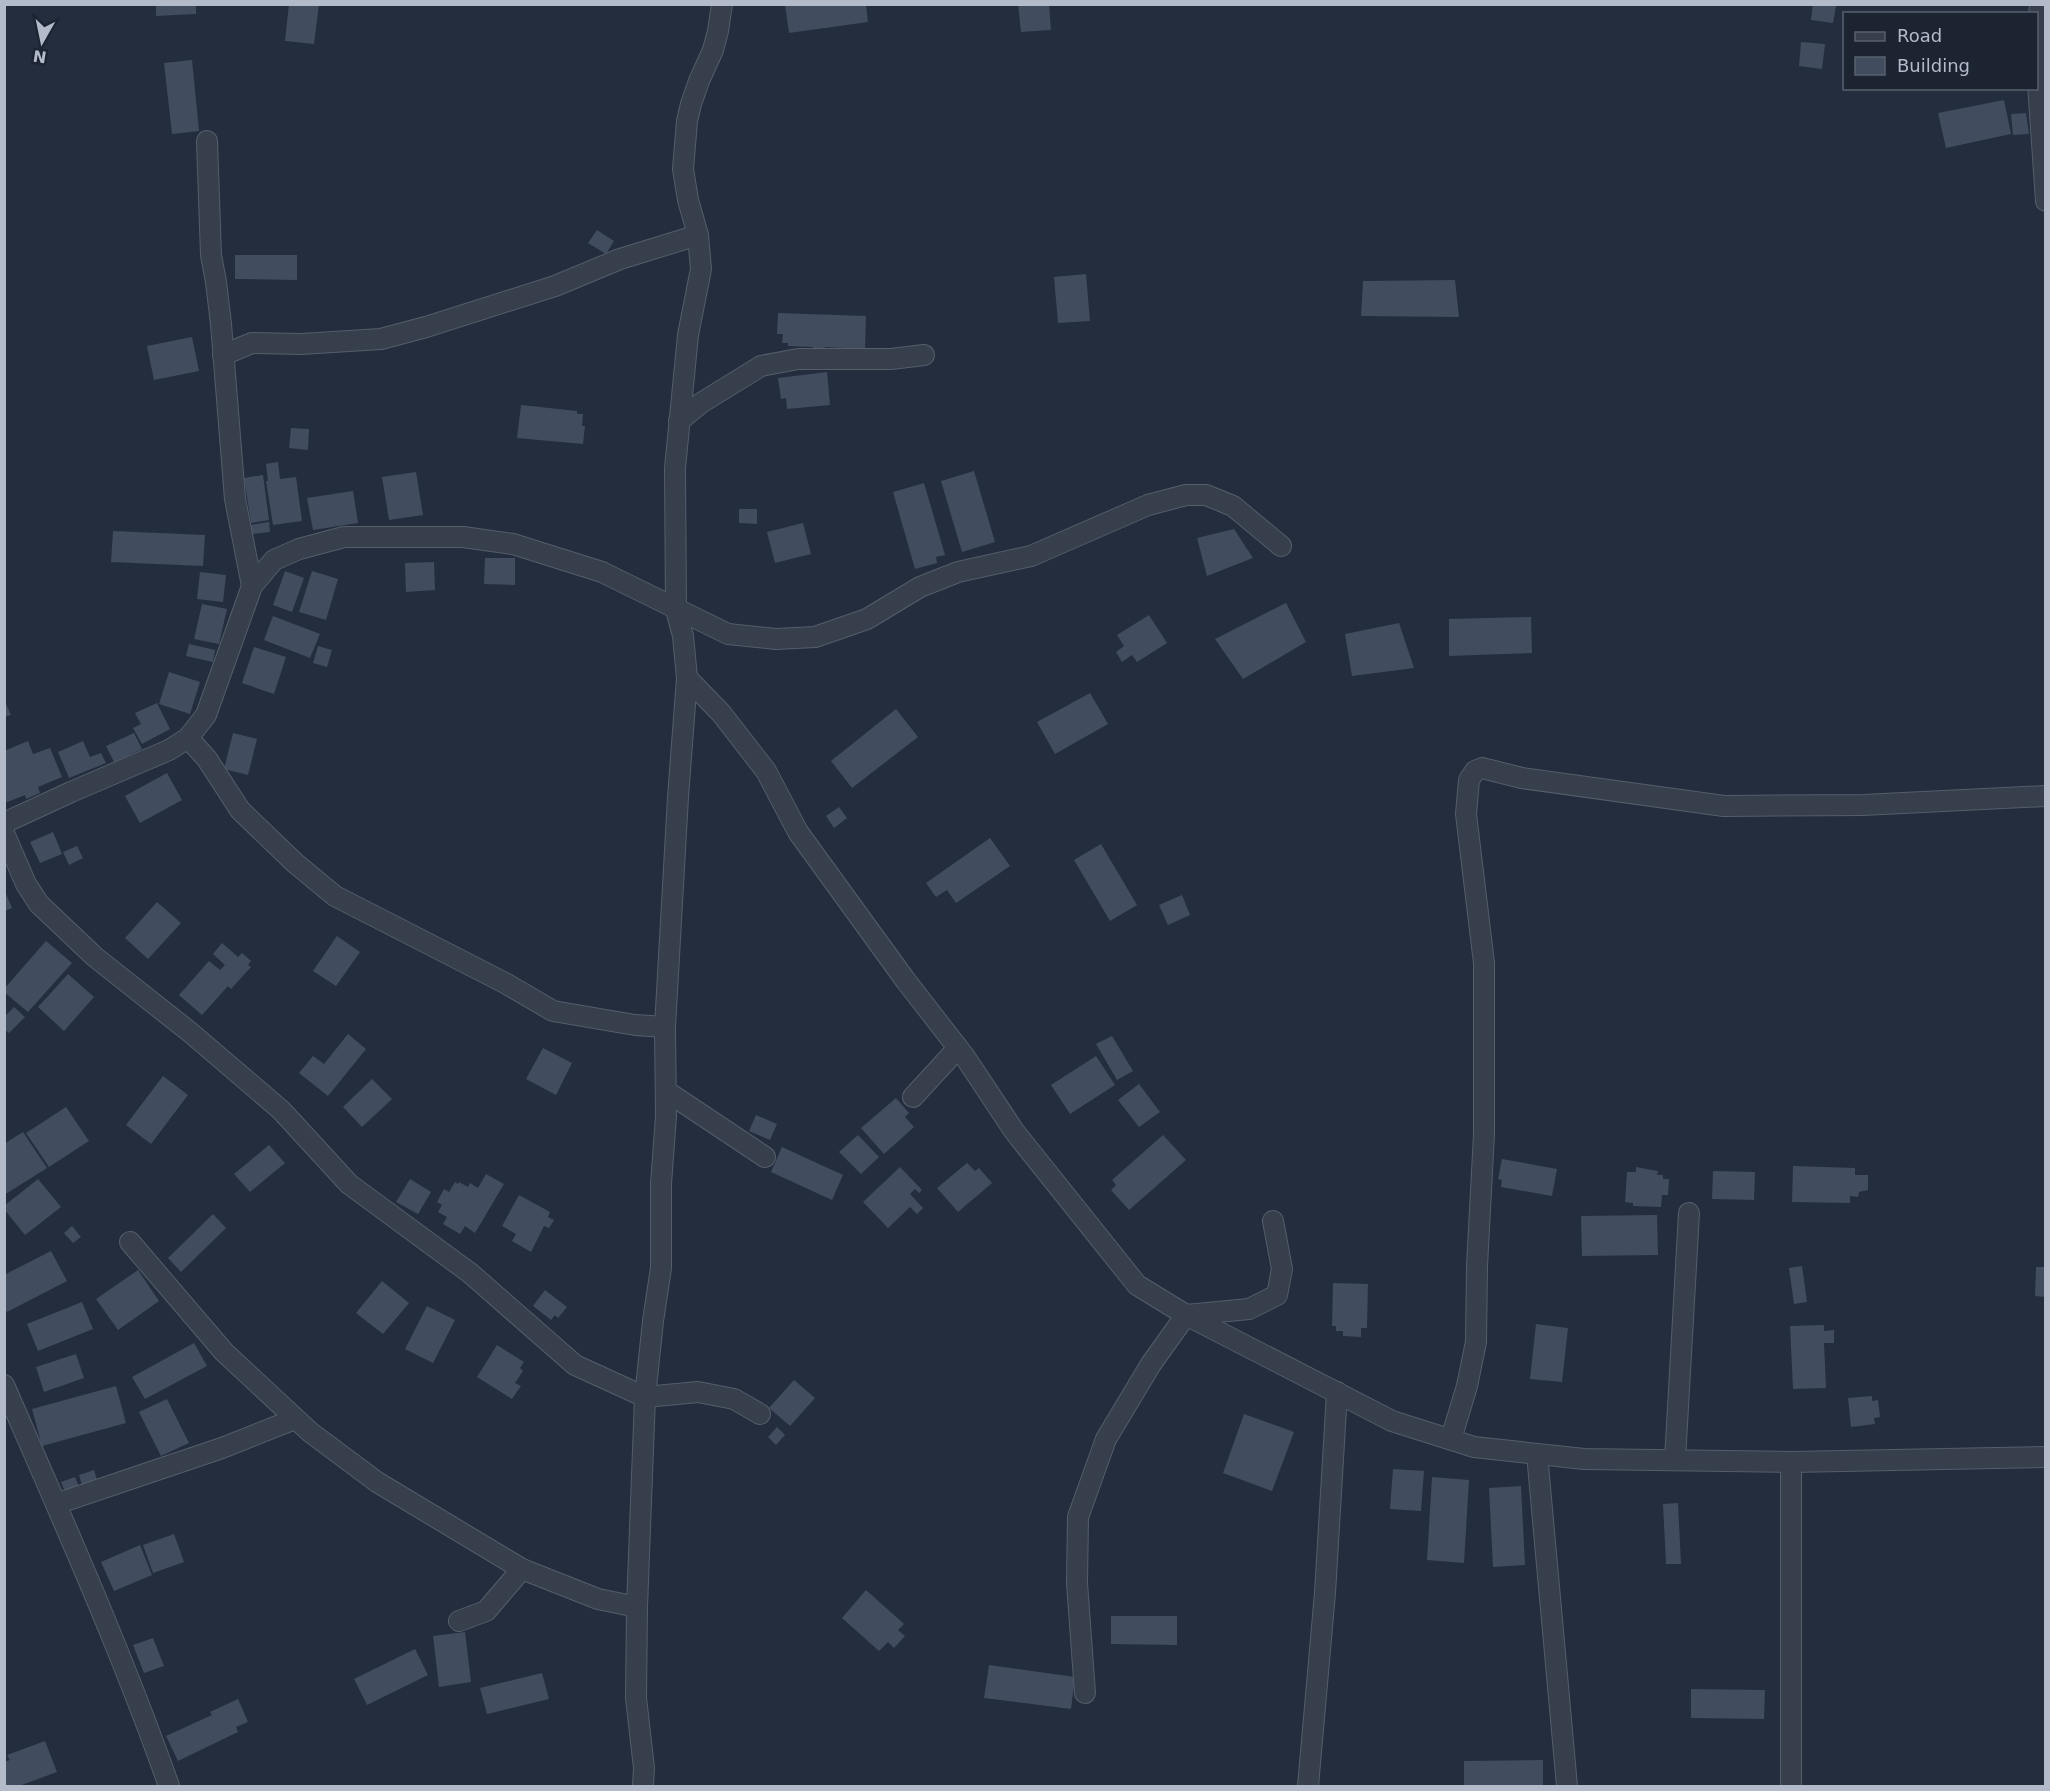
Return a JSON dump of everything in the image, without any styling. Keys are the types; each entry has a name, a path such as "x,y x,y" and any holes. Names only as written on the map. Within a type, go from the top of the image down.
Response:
{"street":[{"path":"643,1786 644,1768 636,1698 645,1397 661,1268 660,1184 666,1116 665,1027 687,678 683,636 676,610 675,468 688,335 700,269 698,235 688,201 683,169 687,121 699,81 713,50 722,4"},
{"path":"2038,37 2040,4"},
{"path":"2038,70 2046,201"},
{"path":"207,141 211,255 216,282 235,499 252,586"},
{"path":"223,355 252,343 301,344 381,339 555,286 620,259 698,235"},
{"path":"679,421 701,403 761,366 798,359 891,359 924,355"},
{"path":"4,823 169,750 188,738 206,715 252,586 274,560 299,549 344,537 463,537 513,544 602,572 728,634 776,639 815,638 867,619 920,587 958,572 1031,556 1148,505 1186,495 1206,495 1233,506 1281,546"},
{"path":"687,678 722,713 766,771 798,832 958,1048 1014,1131 1137,1285 1186,1315 1392,1421 1474,1447 1584,1459 1791,1462 2046,1457"},
{"path":"188,738 207,759 240,810 295,863 335,896 505,983 553,1011 665,1027"},
{"path":"1451,1439 1467,1386 1476,1342 1477,1266 1484,1134 1484,963 1466,814 1469,780 1475,771 1482,768 1522,778 1724,806 1863,806 2046,796"},
{"path":"4,833 26,884 39,904 95,957 191,1033 281,1110 350,1184 470,1273 575,1365 645,1397 698,1392 734,1399 760,1414"},
{"path":"913,1097 958,1048"},
{"path":"666,1091 765,1157"},
{"path":"1675,1460 1689,1213"},
{"path":"1085,1693 1077,1583 1078,1517 1106,1439 1151,1364 1186,1315 1249,1309 1277,1295 1282,1269 1273,1221"},
{"path":"130,1242 224,1352 310,1432 378,1482 522,1569 598,1599 637,1607"},
{"path":"4,1385 148,1727 169,1786"},
{"path":"1308,1786 1325,1593 1337,1392"},
{"path":"56,1504 222,1448 295,1419"},
{"path":"1537,1454 1567,1786"},
{"path":"1791,1462 1791,1786"},
{"path":"459,1621 486,1611 522,1569"}],"building":[{"path":"289,4 319,4 314,44 285,41"},
{"path":"1018,4 1049,4 1051,30 1021,32"},
{"path":"1813,4 1836,6 1833,23 1811,20"},
{"path":"156,5 196,5 196,14 156,16"},
{"path":"785,5 866,5 868,22 789,33"},
{"path":"1801,42 1825,44 1822,69 1799,66"},
{"path":"192,60 199,131 172,134 164,63"},
{"path":"2004,100 2011,134 1946,148 1938,113"},
{"path":"2026,113 2029,134 2013,135 2011,114"},
{"path":"597,230 614,241 606,254 588,243"},
{"path":"235,255 297,255 297,280 235,279"},
{"path":"1086,274 1090,321 1058,323 1054,277"},
{"path":"1455,280 1459,317 1361,316 1363,281"},
{"path":"778,313 866,316 865,349 825,347 824,351 813,351 813,347 788,346 788,343 782,343 783,334 777,334"},
{"path":"192,337 199,371 154,380 147,346"},
{"path":"827,372 830,405 787,409 786,398 781,399 778,378"},
{"path":"521,405 577,411 577,414 583,414 582,426 585,426 583,444 517,438"},
{"path":"291,428 309,429 308,450 289,448"},
{"path":"278,462 280,479 296,477 302,521 273,525 266,481 268,481 266,464"},
{"path":"974,471 995,542 962,552 941,481"},
{"path":"416,472 423,515 389,520 382,477"},
{"path":"263,475 269,520 251,523 244,478"},
{"path":"924,483 945,555 936,557 937,563 915,569 893,492"},
{"path":"353,491 358,523 313,530 307,498"},
{"path":"739,509 757,509 757,524 739,523"},
{"path":"269,522 270,532 252,534 250,525"},
{"path":"803,523 811,554 775,563 767,532"},
{"path":"1234,529 1253,558 1207,576 1197,538"},
{"path":"113,531 205,535 203,566 111,562"},
{"path":"485,558 515,558 515,585 484,584"},
{"path":"434,562 435,590 406,592 405,563"},
{"path":"285,571 304,578 292,612 273,605"},
{"path":"312,571 338,579 326,620 299,612"},
{"path":"200,572 226,575 223,602 197,599"},
{"path":"1286,603 1306,642 1243,679 1215,639"},
{"path":"202,604 227,609 219,644 194,639"},
{"path":"1149,615 1167,643 1137,662 1132,655 1122,662 1116,652 1124,646 1117,635"},
{"path":"273,616 320,634 310,658 264,640"},
{"path":"1531,617 1532,653 1449,656 1449,619"},
{"path":"1399,623 1414,668 1352,676 1345,634"},
{"path":"189,644 215,650 213,662 186,656"},
{"path":"318,646 332,650 327,667 313,663"},
{"path":"254,647 286,657 274,694 242,683"},
{"path":"169,672 200,682 190,714 159,704"},
{"path":"1090,693 1108,724 1055,754 1037,722"},
{"path":"4,699 11,715 4,717"},
{"path":"157,703 170,729 142,744 133,728 141,724 135,713"},
{"path":"896,709 918,737 852,788 831,761"},
{"path":"134,733 142,749 114,762 106,746"},
{"path":"233,733 257,739 248,775 224,769"},
{"path":"28,741 33,754 50,748 62,777 38,787 40,793 26,799 25,795 5,803 4,751"},
{"path":"83,741 90,757 101,753 106,763 69,778 58,752"},
{"path":"167,773 182,800 140,823 125,796"},
{"path":"839,807 847,818 834,828 826,816"},
{"path":"53,832 62,854 40,863 30,842"},
{"path":"990,838 1010,866 956,903 947,890 936,897 926,883"},
{"path":"1101,844 1137,905 1110,921 1074,860"},
{"path":"77,846 83,858 69,865 63,852"},
{"path":"4,889 12,908 4,911"},
{"path":"1182,895 1190,915 1168,925 1159,905"},
{"path":"157,902 181,923 148,959 125,938"},
{"path":"337,936 360,952 336,986 313,971"},
{"path":"46,941 72,963 28,1012 4,992 4,989"},
{"path":"222,943 238,957 242,953 251,961 248,965 251,967 231,989 228,986 202,1015 179,995 209,961 220,970 225,965 213,954"},
{"path":"68,974 94,997 64,1031 38,1007"},
{"path":"14,1007 25,1017 9,1033 4,1029 4,1017"},
{"path":"348,1034 366,1049 328,1096 299,1073 313,1056 324,1064"},
{"path":"1112,1036 1133,1071 1117,1080 1096,1044"},
{"path":"543,1048 572,1063 556,1095 526,1079"},
{"path":"1096,1056 1115,1085 1070,1114 1051,1085"},
{"path":"163,1076 188,1095 151,1144 126,1125"},
{"path":"372,1079 392,1099 362,1127 343,1107"},
{"path":"1139,1084 1160,1112 1139,1127 1118,1100"},
{"path":"896,1098 909,1113 905,1117 914,1127 884,1154 861,1128"},
{"path":"66,1107 89,1141 49,1167 26,1133"},
{"path":"756,1115 777,1124 770,1140 749,1131"},
{"path":"23,1132 47,1168 4,1195 4,1144"},
{"path":"858,1135 879,1157 861,1174 839,1152"},
{"path":"1163,1135 1186,1160 1129,1210 1111,1190 1116,1185 1112,1180"},
{"path":"269,1145 285,1163 250,1192 234,1174"},
{"path":"782,1147 843,1175 832,1200 771,1172"},
{"path":"1502,1159 1557,1169 1552,1196 1501,1187 1502,1180 1498,1179"},
{"path":"967,1163 975,1171 979,1168 992,1183 958,1212 937,1188"},
{"path":"1793,1166 1855,1168 1855,1175 1868,1175 1868,1190 1859,1192 1858,1197 1850,1196 1850,1203 1792,1202"},
{"path":"900,1167 922,1190 919,1193 915,1189 910,1194 923,1208 917,1214 910,1207 888,1228 863,1202"},
{"path":"1636,1167 1658,1171 1657,1175 1663,1175 1663,1179 1669,1179 1668,1195 1662,1195 1661,1207 1633,1206 1633,1203 1625,1202 1627,1172 1636,1172"},
{"path":"1713,1171 1755,1172 1754,1200 1712,1199"},
{"path":"486,1174 504,1184 475,1233 465,1226 460,1234 443,1224 447,1217 438,1212 442,1205 437,1202 444,1189 449,1192 455,1182 468,1187 470,1183 478,1188"},
{"path":"38,1179 61,1207 25,1235 4,1206"},
{"path":"410,1179 431,1192 418,1214 396,1202"},
{"path":"519,1195 550,1212 548,1217 554,1220 549,1228 544,1226 531,1252 512,1241 516,1234 502,1226"},
{"path":"213,1214 226,1228 181,1272 168,1258"},
{"path":"1657,1215 1658,1255 1582,1256 1581,1216"},
{"path":"72,1226 81,1237 73,1243 64,1233"},
{"path":"51,1251 67,1281 7,1312 4,1307 4,1275"},
{"path":"1802,1266 1807,1302 1794,1304 1789,1268"},
{"path":"2036,1267 2046,1267 2046,1297 2035,1296"},
{"path":"138,1270 159,1301 118,1330 96,1299"},
{"path":"382,1281 409,1303 383,1334 356,1313"},
{"path":"1333,1283 1368,1284 1367,1328 1361,1328 1361,1337 1343,1336 1343,1331 1336,1331 1336,1326 1332,1326"},
{"path":"545,1290 567,1307 558,1318 555,1315 551,1320 533,1306"},
{"path":"82,1302 93,1329 38,1351 27,1324"},
{"path":"427,1306 455,1320 433,1363 405,1349"},
{"path":"1536,1324 1568,1328 1562,1382 1530,1379"},
{"path":"1824,1325 1824,1331 1834,1330 1834,1343 1824,1343 1826,1388 1793,1389 1790,1326"},
{"path":"194,1343 207,1366 145,1399 132,1377"},
{"path":"497,1345 524,1362 520,1368 523,1371 515,1383 521,1386 512,1399 477,1377"},
{"path":"76,1354 84,1378 44,1392 36,1367"},
{"path":"794,1380 815,1398 790,1426 769,1408"},
{"path":"116,1386 126,1423 42,1446 32,1409"},
{"path":"1872,1396 1872,1401 1878,1400 1880,1417 1874,1418 1875,1424 1851,1427 1848,1398"},
{"path":"167,1399 189,1443 161,1456 139,1412"},
{"path":"1244,1414 1294,1432 1272,1491 1223,1473"},
{"path":"777,1427 785,1435 776,1445 768,1437"},
{"path":"1393,1469 1424,1471 1421,1511 1390,1509"},
{"path":"94,1470 97,1480 82,1485 79,1475"},
{"path":"75,1477 79,1487 65,1492 61,1482"},
{"path":"1432,1477 1469,1480 1464,1563 1427,1560"},
{"path":"1521,1486 1525,1565 1493,1567 1489,1488"},
{"path":"1678,1503 1681,1564 1666,1564 1663,1504"},
{"path":"174,1534 184,1562 153,1573 143,1545"},
{"path":"140,1545 152,1575 114,1591 101,1562"},
{"path":"866,1590 904,1624 898,1630 905,1636 894,1648 888,1642 879,1651 842,1618"},
{"path":"1111,1616 1177,1616 1177,1645 1111,1644"},
{"path":"465,1632 471,1682 439,1687 433,1636"},
{"path":"153,1638 164,1666 144,1673 133,1645"},
{"path":"415,1649 428,1675 367,1705 354,1679"},
{"path":"989,1665 1075,1677 1071,1709 984,1698"},
{"path":"542,1673 549,1699 487,1714 480,1688"},
{"path":"1691,1689 1765,1690 1764,1719 1691,1718"},
{"path":"238,1699 248,1722 236,1727 238,1732 178,1761 166,1736 212,1715 210,1712"},
{"path":"45,1741 57,1772 19,1786 4,1786 4,1762 10,1760 7,1755"},
{"path":"1543,1760 1543,1786 1464,1786 1464,1761"}]}
